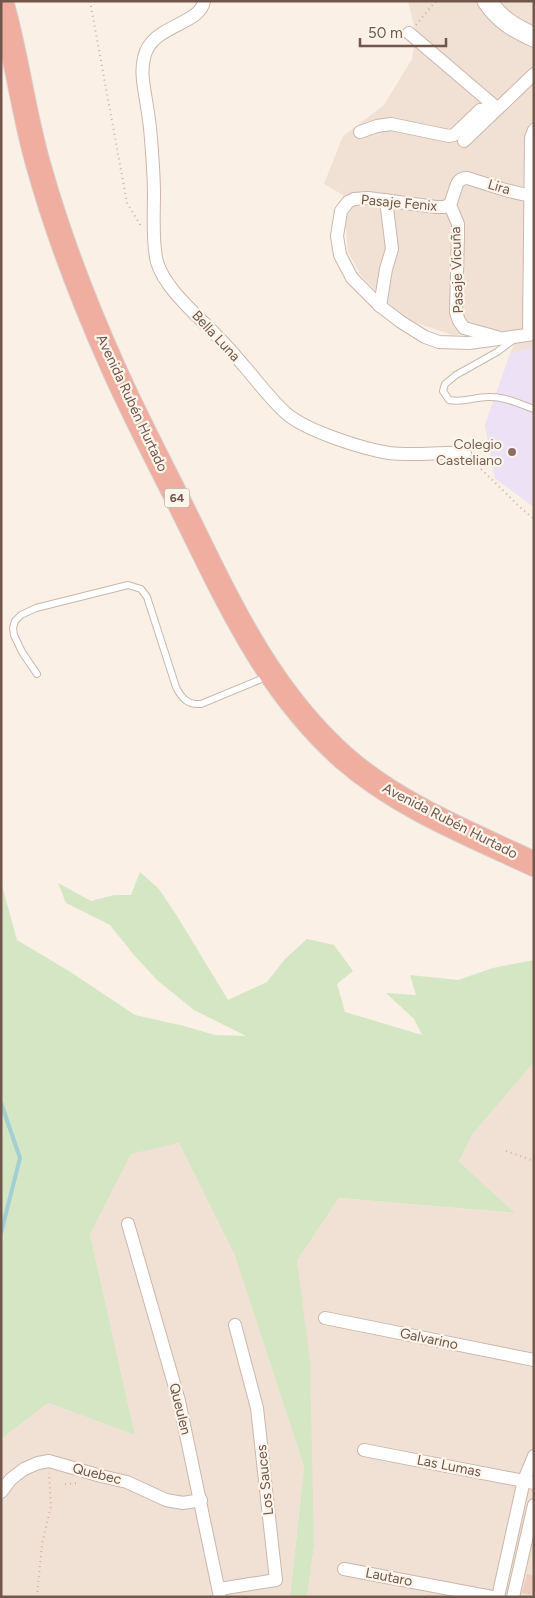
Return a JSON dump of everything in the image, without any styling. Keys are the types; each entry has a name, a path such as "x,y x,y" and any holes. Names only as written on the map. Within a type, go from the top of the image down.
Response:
{"highway":[{"name":"Avenida Rubén Hurtado","path":"1,1 12,40 39,167 60,232 91,314 125,393 230,604 258,655 293,705 339,753 365,775 387,791 534,864"},
{"name":"Avenida Rubén Hurtado","path":"1,51 21,148 34,192 99,367 221,614 258,680 282,712 319,753 369,794 390,808 436,833 534,879"}],"street":[{"name":"Bella Luna","path":"204,1 202,9 197,15 166,30 155,39 144,57 143,82 152,142 154,226 157,260 160,270 182,300 244,365 278,405 289,415 304,424 334,437 387,452 408,454 465,453"},
{"path":"487,1 504,21 534,36"},
{"path":"409,33 497,108"},
{"path":"464,142 534,74"},
{"path":"360,132 377,126 391,124 450,136 454,135 480,110 497,108"},
{"path":"386,200 392,249 386,269 380,306 425,337 439,342 469,343 527,335 532,195 530,138 534,130"},
{"name":"Lira","path":"450,205 458,181 464,178 532,195"},
{"name":"Pasaje Fenix","path":"380,306 352,278 340,255 337,236 341,211 348,202 368,198 436,207 450,205"},
{"name":"Pasaje Vicuña","path":"450,205 458,224 456,312 459,321 464,328 501,338"},
{"name":"Queulen","path":"128,1224 179,1401 220,1593"},
{"name":"Galvarino","path":"325,1318 534,1360"},
{"name":"Los Sauces","path":"220,1593 276,1580 257,1408 234,1325"},
{"name":"Las Lumas","path":"364,1450 529,1481"},
{"path":"498,1597 534,1456"},
{"path":"1,1492 11,1479 24,1469 48,1461"},
{"name":"Quebec","path":"48,1461 127,1482 166,1500 183,1503 201,1500"},
{"path":"513,1597 534,1505"},
{"name":"Lautaro","path":"344,1569 492,1597"}],"lane":[{"path":"527,335 456,376 445,384 443,391 449,400 456,402 486,396 500,397 534,409"},
{"path":"37,674 22,652 14,635 15,621 20,615 36,608 128,585 140,589 147,596 176,687 183,699 188,703 194,705 201,704 258,680"}],"path":[{"path":"90,1 127,203 141,226"},
{"path":"409,33 434,3 438,1"},
{"path":"465,453 534,519"},
{"path":"506,1151 534,1161"},
{"path":"37,1597 42,1544 51,1506 48,1461"}],"shaded area":[{"path":"408,1 534,1 534,507 495,478 485,425 518,332 452,335 405,319 362,277 348,252 343,195 324,184 343,136 384,105 412,59 416,34"},
{"name":"Colegio Casteliano","path":"534,347 534,507 495,478 485,425 510,354"},
{"path":"534,1062 534,1597 307,1597 314,1546 297,1261 339,1198 514,1213 459,1163 472,1135"},
{"path":"179,1143 235,1256 304,1467 290,1597 1,1597 1,1439 48,1403 135,1435 90,1234 131,1153"}],"green space":[{"path":"140,872 159,889 228,1000 267,982 285,959 307,939 334,945 353,971 337,984 345,1012 422,1035 414,1019 386,993 416,995 410,975 458,980 493,968 534,960 534,1062 472,1135 459,1162 515,1213 339,1198 297,1261 310,1360 314,1546 307,1597 290,1597 304,1467 235,1256 179,1143 131,1154 90,1234 135,1435 48,1403 1,1439 1,882 17,940 69,971 135,1015 215,1035 246,1036 194,1010 157,980 110,925 66,903 58,883 91,901 114,895 131,895"}],"building":[{"path":"527,1574 534,1576 534,1595 522,1593"}],"waterway":[{"path":"1,1103 20,1158 1,1233"}],"place":[{"name":"Colegio Casteliano","path":"512,452"}]}
